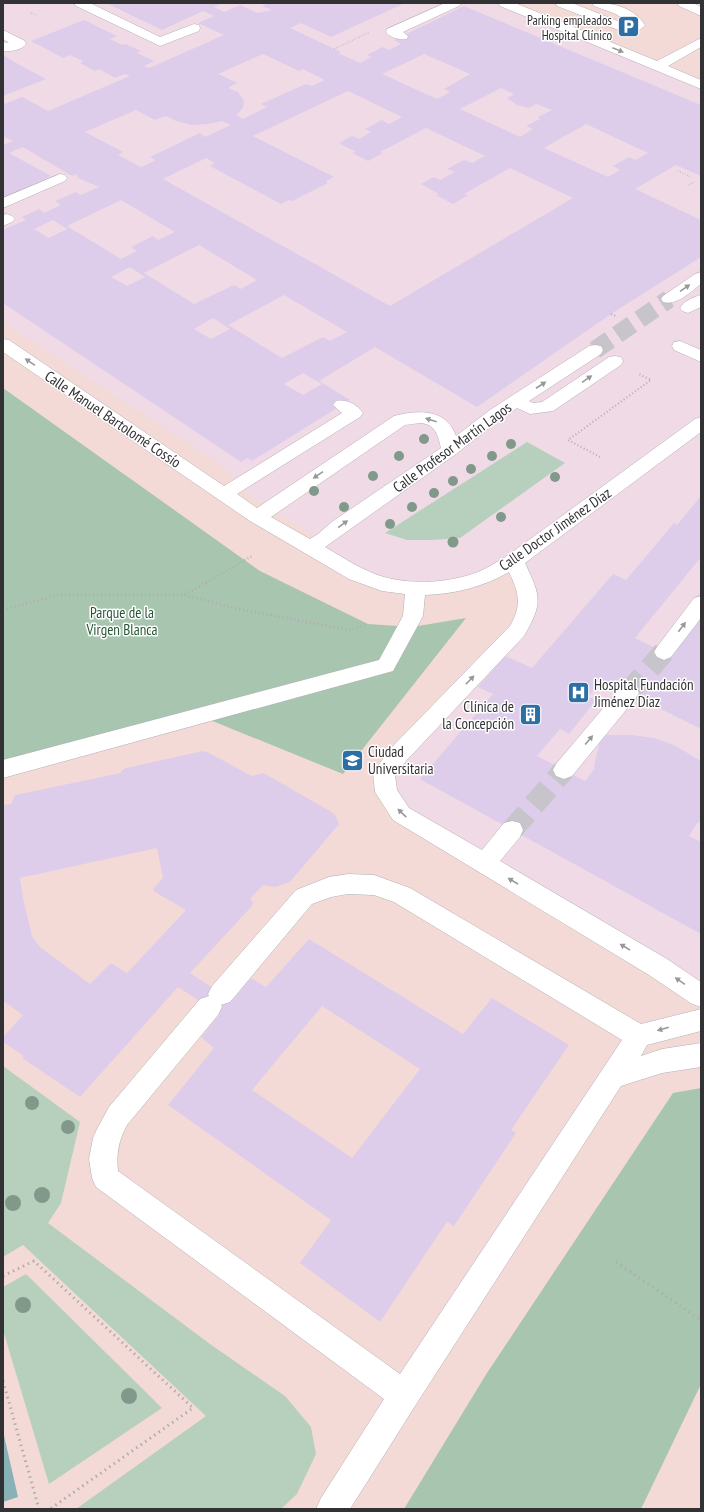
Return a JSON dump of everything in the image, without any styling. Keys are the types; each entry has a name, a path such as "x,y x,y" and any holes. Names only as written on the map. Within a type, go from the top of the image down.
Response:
{"street":[{"path":"80,3 160,42 194,28"},
{"path":"402,36 392,32 456,3"},
{"path":"504,3 701,85"},
{"path":"561,3 621,27 632,28 639,25 636,20 629,15 598,3"},
{"path":"684,3 701,12"},
{"path":"3,34 20,44 8,48 3,46"},
{"path":"658,66 701,42"},
{"path":"3,204 60,178"},
{"path":"669,298 701,277"},
{"name":"Calle Manuel Bartolomé Cossío","path":"3,344 224,494"},
{"path":"680,346 701,356"},
{"name":"Calle Profesor Martín Lagos","path":"311,546 325,539 340,526 450,450 496,414 595,350"},
{"path":"517,401 530,409 547,407 615,361"},
{"path":"224,494 354,413 342,405"},
{"path":"257,517 400,420 420,417 437,422 446,430 450,450"},
{"name":"Calle Doctor Jiménez Díaz","path":"224,494 257,517 311,546 356,574 382,584 416,589 449,587 485,576 514,562 701,423"},
{"path":"514,562 530,596 527,616 517,631 398,755 384,773 386,792 401,814 658,967 701,996"},
{"path":"3,769 386,666 413,616 416,589"},
{"path":"664,652 701,603"},
{"path":"564,770 628,693"},
{"path":"484,864 512,830"},
{"path":"404,1395 106,1178 102,1160 106,1138 118,1116 304,896 329,887 348,884 374,885 402,895 639,1036"},
{"path":"332,1509 404,1395 639,1036 701,1020"},
{"path":"614,1076 662,1061 701,1056"}],"path":[{"path":"31,13 36,15"},
{"path":"678,171 691,177"},
{"path":"689,185 694,182"},
{"path":"612,314 616,316"},
{"path":"581,447 600,457"},
{"path":"184,595 252,556"},
{"path":"3,610 57,595 184,595 234,608 348,630 368,624"},
{"path":"3,1276 34,1261 193,1408 50,1509"},
{"path":"616,1262 701,1320"},
{"path":"3,1381 39,1509"}],"shaded area":[{"name":"Ciudad Universitaria","path":"3,3 683,3 701,12 701,1509 3,1509"},
{"path":"3,3 504,3 701,85 701,996 401,814 384,773 527,616 514,562 449,587 382,584 311,546 311,534 250,496 218,463 3,322"}],"green space":[{"name":"Parque de la Virgen Blanca","path":"3,388 260,571 368,624 412,627 466,618 343,774 210,720 3,767"},
{"path":"527,442 565,463 460,538 407,540 385,533"},
{"path":"3,1066 80,1122 61,1203 48,1223 210,1344 285,1396 311,1427 316,1454 297,1494 281,1509 76,1509 206,1416 23,1245 3,1257"},
{"path":"701,1088 701,1384 641,1509 404,1509 487,1373 673,1093"},
{"path":"26,1274 162,1408 49,1484 3,1330 3,1287"}],"water":[{"path":"3,1431 18,1497 3,1502"}],"building":[{"path":"106,3 223,3 214,7 224,12 240,5 257,13 272,10 262,6 268,3 405,3 331,37 301,23 290,28 341,52 338,53 360,63 372,57 367,55 383,47 389,50 401,44 394,40 464,6 701,105 701,176 676,165 635,189 701,220 701,257 611,314 477,407 375,347 319,381 350,400 252,461 247,458 241,462 3,303 3,230 26,220 22,217 39,209 44,213 61,205 55,201 76,192 81,195 99,187 78,178 77,174 72,176 23,147 9,153 51,176 3,198 3,145 13,141 3,136 3,103 5,104 22,97 48,111 130,76 125,74 115,78 99,69 95,71 80,63 83,61 70,55 63,58 31,41 84,20 117,36 110,39 122,45 125,44 141,51 137,53 154,61 144,66 149,68 224,35 198,23 214,16 203,11 162,30","holes":["263,54 299,71 303,69 325,80 312,86 306,84 261,104 267,107 243,119 236,115 243,108 244,101 238,92 228,88 237,83 218,74","424,54 470,74 444,89 450,92 437,99 382,74","501,88 514,94 507,98 517,105 529,108 536,104 552,110 538,117 540,119 526,126 533,129 520,137 460,109","348,91 402,117 389,124 382,120 365,129 371,132 359,139 352,136 339,143 356,152 352,153 368,161 383,153 380,152 426,128 485,156 472,163 464,160 447,169 455,172 440,180 434,177 421,184 439,194 436,195 453,204 468,195 464,194 510,168 573,198 390,306 163,179 206,158 215,163 210,166 281,204 289,200 292,201 328,183 326,181 334,177 253,136","136,110 155,120 166,116 176,121 191,125 209,124 222,121 231,125 205,137 200,133 150,157 156,160 141,167 118,155 123,152 85,132","586,124 648,153 636,160 629,157 613,166 620,170 608,177 544,148","121,200 175,232 158,240 153,236 131,247 137,251 121,259 67,226","53,220 67,229 49,238 34,229","199,245 257,280 241,289 234,285 194,304 144,273","130,267 145,277 127,286 111,277","284,295 347,332 330,341 323,337 282,358 228,325","213,318 230,329 211,339 194,329","303,373 322,384 303,395 284,384"]},
{"path":"3,55 18,64 46,79 3,96"},
{"name":"Clínica de la Concepción","path":"701,496 701,557 635,638 671,656 701,617 701,729 602,680 588,697 596,700 569,734 560,729 537,756 585,781 595,768 594,766 599,745 594,738 606,735 632,735 654,738 674,745 701,761 701,822 697,823 689,836 701,842 701,934 420,779 493,694 478,687 505,656 532,668 613,574 626,580 674,523 677,525"},
{"path":"203,751 252,776 262,773 267,775 330,811 336,816 339,824 290,882 275,887 263,885 250,899 253,902 252,906 190,973 232,1001 251,978 266,987 309,939 463,1034 492,998 569,1045 511,1130 516,1133 454,1226 447,1222 380,1322 300,1263 331,1220 168,1105 214,1048 201,1037 220,1014 178,987 80,1097 22,1058 24,1056 3,1042 3,1037 23,1015 3,1001 3,805 11,804 15,795 121,773 122,770","holes":["157,848 163,878 153,889 155,892 186,910 127,973 111,963 90,984 40,947 32,936 20,878","322,1006 420,1069 352,1158 252,1090"]}],"tunnel":[{"path":"595,350 669,299"},
{"path":"628,693 664,652"},
{"path":"512,830 564,770"}],"place":[{"name":"Parking empleados Hospital Clínico","path":"628,27"},
{"name":"Hospital Fundación Jiménez Díaz","path":"579,693"},
{"name":"Clínica de la Concepción","path":"530,715"},
{"name":"Ciudad Universitaria","path":"352,760"}]}
